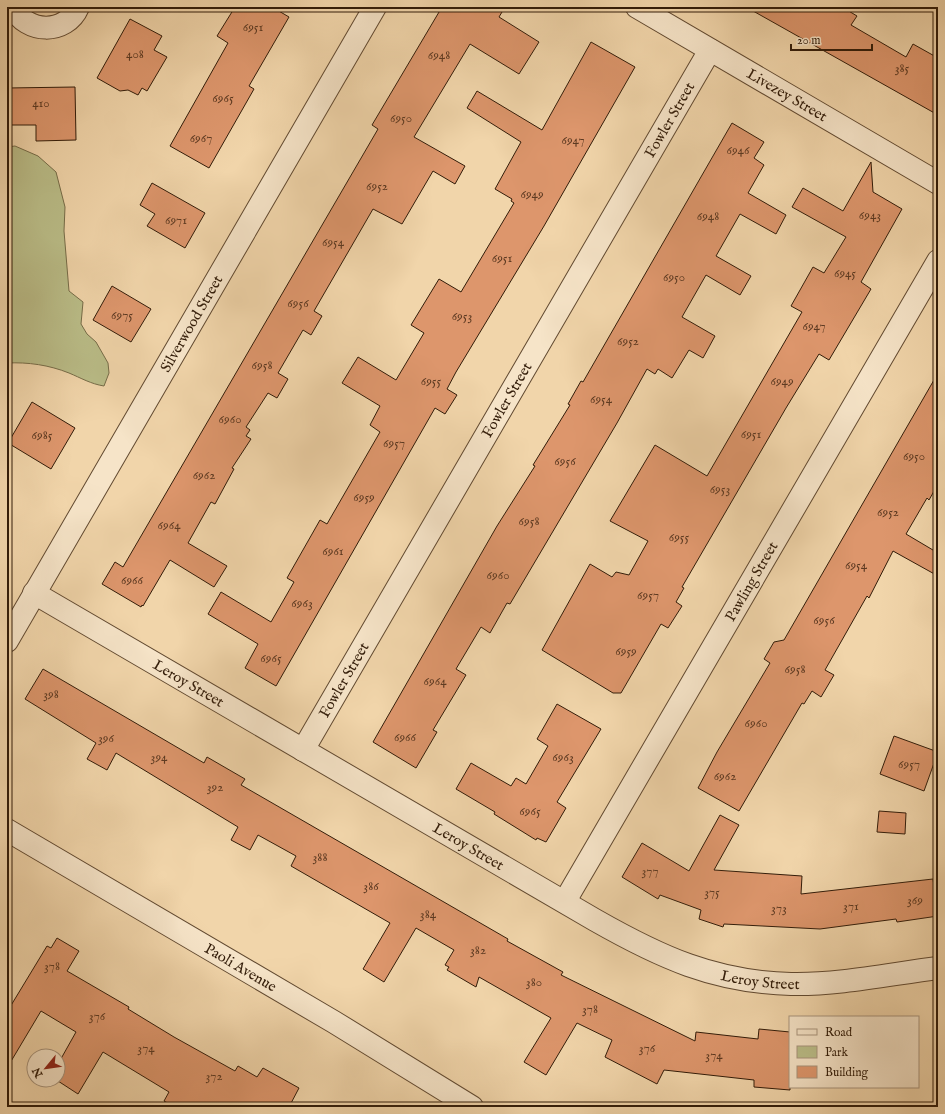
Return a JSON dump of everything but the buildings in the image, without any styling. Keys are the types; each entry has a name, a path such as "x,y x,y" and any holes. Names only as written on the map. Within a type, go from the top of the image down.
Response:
{"street":[{"path":"13,7 23,20 34,26 45,28 57,26 68,21 78,7"},
{"name":"Silverwood Street","path":"7,641 375,7"},
{"name":"Livezey Street","path":"637,7 938,183"},
{"name":"Fowler Street","path":"303,750 710,50"},
{"name":"Pawling Street","path":"565,901 938,261"},
{"name":"Leroy Street","path":"34,593 565,901 595,920 660,955 691,967 720,975 756,981 791,984 824,982 938,968"},
{"name":"Paoli Avenue","path":"7,830 334,1022 472,1107"}],"green space":[{"path":"15,146 38,156 56,172 65,207 64,231 69,291 83,302 81,324 87,334 96,342 108,363 109,373 104,386 46,366 23,363 7,363 7,147"}]}
